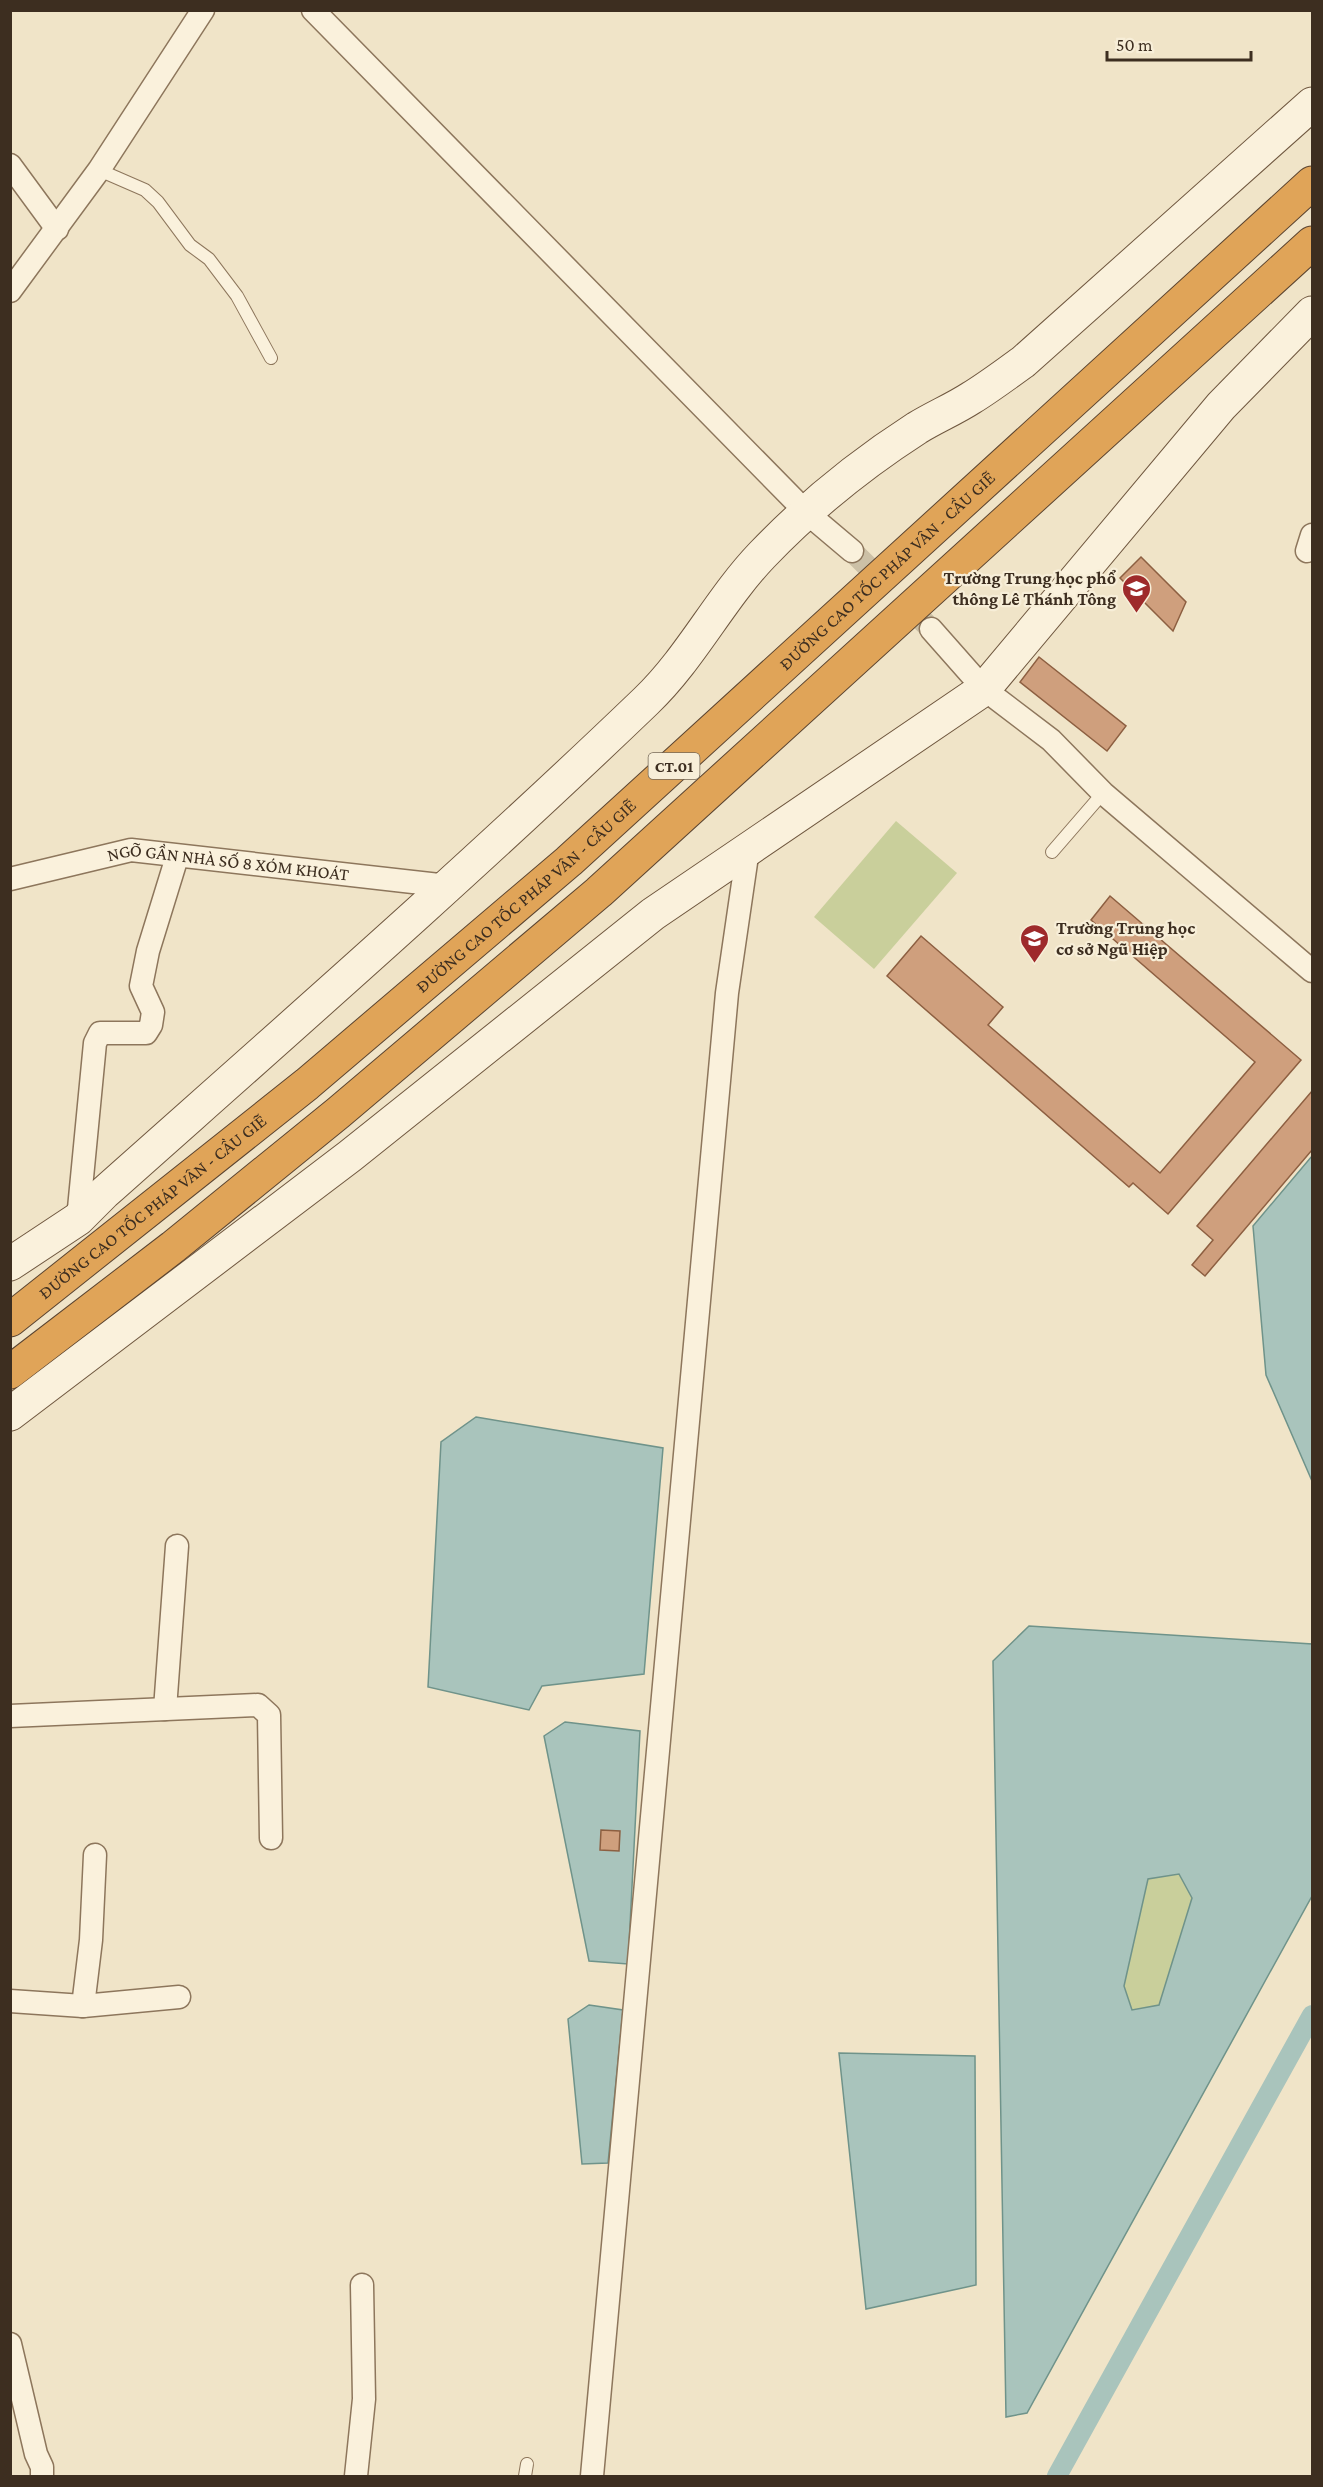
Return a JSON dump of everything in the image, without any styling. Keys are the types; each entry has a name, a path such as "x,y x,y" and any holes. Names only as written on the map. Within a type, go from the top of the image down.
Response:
{"highway":[{"name":"ĐƯỜNG CAO TỐC PHÁP VÂN - CẦU GIẼ","path":"10,1320 307,1084 569,861 1312,183"},
{"name":"CT.01","path":"10,1372 173,1247 338,1113 599,892 1312,243"}],"street":[{"path":"10,291 99,170 203,10"},
{"path":"313,10 807,513 852,551"},
{"path":"10,1264 78,1219 104,1193 448,886 649,698 689,652 729,593 763,554 807,513 862,466 919,427 971,398 1023,362 1312,104"},
{"path":"10,165 57,229"},
{"path":"10,1414 350,1156 653,914 984,689 1221,406 1308,324"},
{"path":"932,629 984,689 1051,740 1103,793 1312,971"},
{"path":"592,2476 730,960 748,849"},
{"name":"NGÕ GẦN NHÀ SỐ 8 XÓM KHOÁT","path":"10,879 131,850 448,886"},
{"path":"78,1219 96,1043 100,1033 146,1033 151,1025 153,1012 141,986 148,951 177,856"},
{"path":"165,1709 177,1546"},
{"path":"10,1716 258,1705 269,1715 271,1838"},
{"path":"83,2006 91,1940 95,1855"},
{"path":"10,2001 83,2006 179,1997"},
{"path":"356,2476 364,2398 362,2285"},
{"path":"10,2344 34,2444 42,2467 42,2476"}],"lane":[{"path":"99,170 145,190 158,202 190,245 209,259 237,296 271,357"},
{"path":"1052,852 1103,793"}],"green space":[{"path":"896,821 957,873 874,969 814,917"},
{"path":"1180,1874 1192,1898 1159,2006 1132,2010 1124,1986 1148,1879"}],"water":[{"path":"1312,1156 1312,1481 1266,1375 1253,1226"},
{"path":"476,1417 663,1448 644,1674 542,1686 529,1710 428,1687 441,1442"},
{"path":"1029,1626 1312,1644 1312,1896 1027,2413 1006,2417 993,1661","holes":["1179,1874 1192,1898 1159,2005 1132,2010 1124,1986 1148,1879"]},
{"path":"565,1722 640,1731 628,1964 589,1961 544,1736"},
{"path":"589,2005 623,2010 608,2163 582,2164 568,2019"},
{"path":"839,2053 975,2056 976,2285 866,2309"}],"building":[{"path":"1141,557 1186,602 1173,631 1120,578"},
{"path":"1039,657 1126,726 1107,751 1020,682"},
{"path":"1110,896 1301,1060 1168,1214 1133,1183 1129,1187 887,976 921,936 1003,1007 988,1025 1160,1173 1255,1062 1091,920"},
{"path":"1312,1091 1312,1150 1205,1276 1192,1265 1213,1240 1197,1226"},
{"path":"601,1830 620,1831 619,1851 600,1850"}],"waterway":[{"path":"1057,2476 1312,2015"}],"tunnel":[{"path":"852,551 931,629"}],"place":[{"name":"Trường Trung học phổ thông Lê Thánh Tông","path":"1137,614"},
{"name":"Trường Trung học cơ sở Ngũ Hiệp","path":"1035,964"}]}
